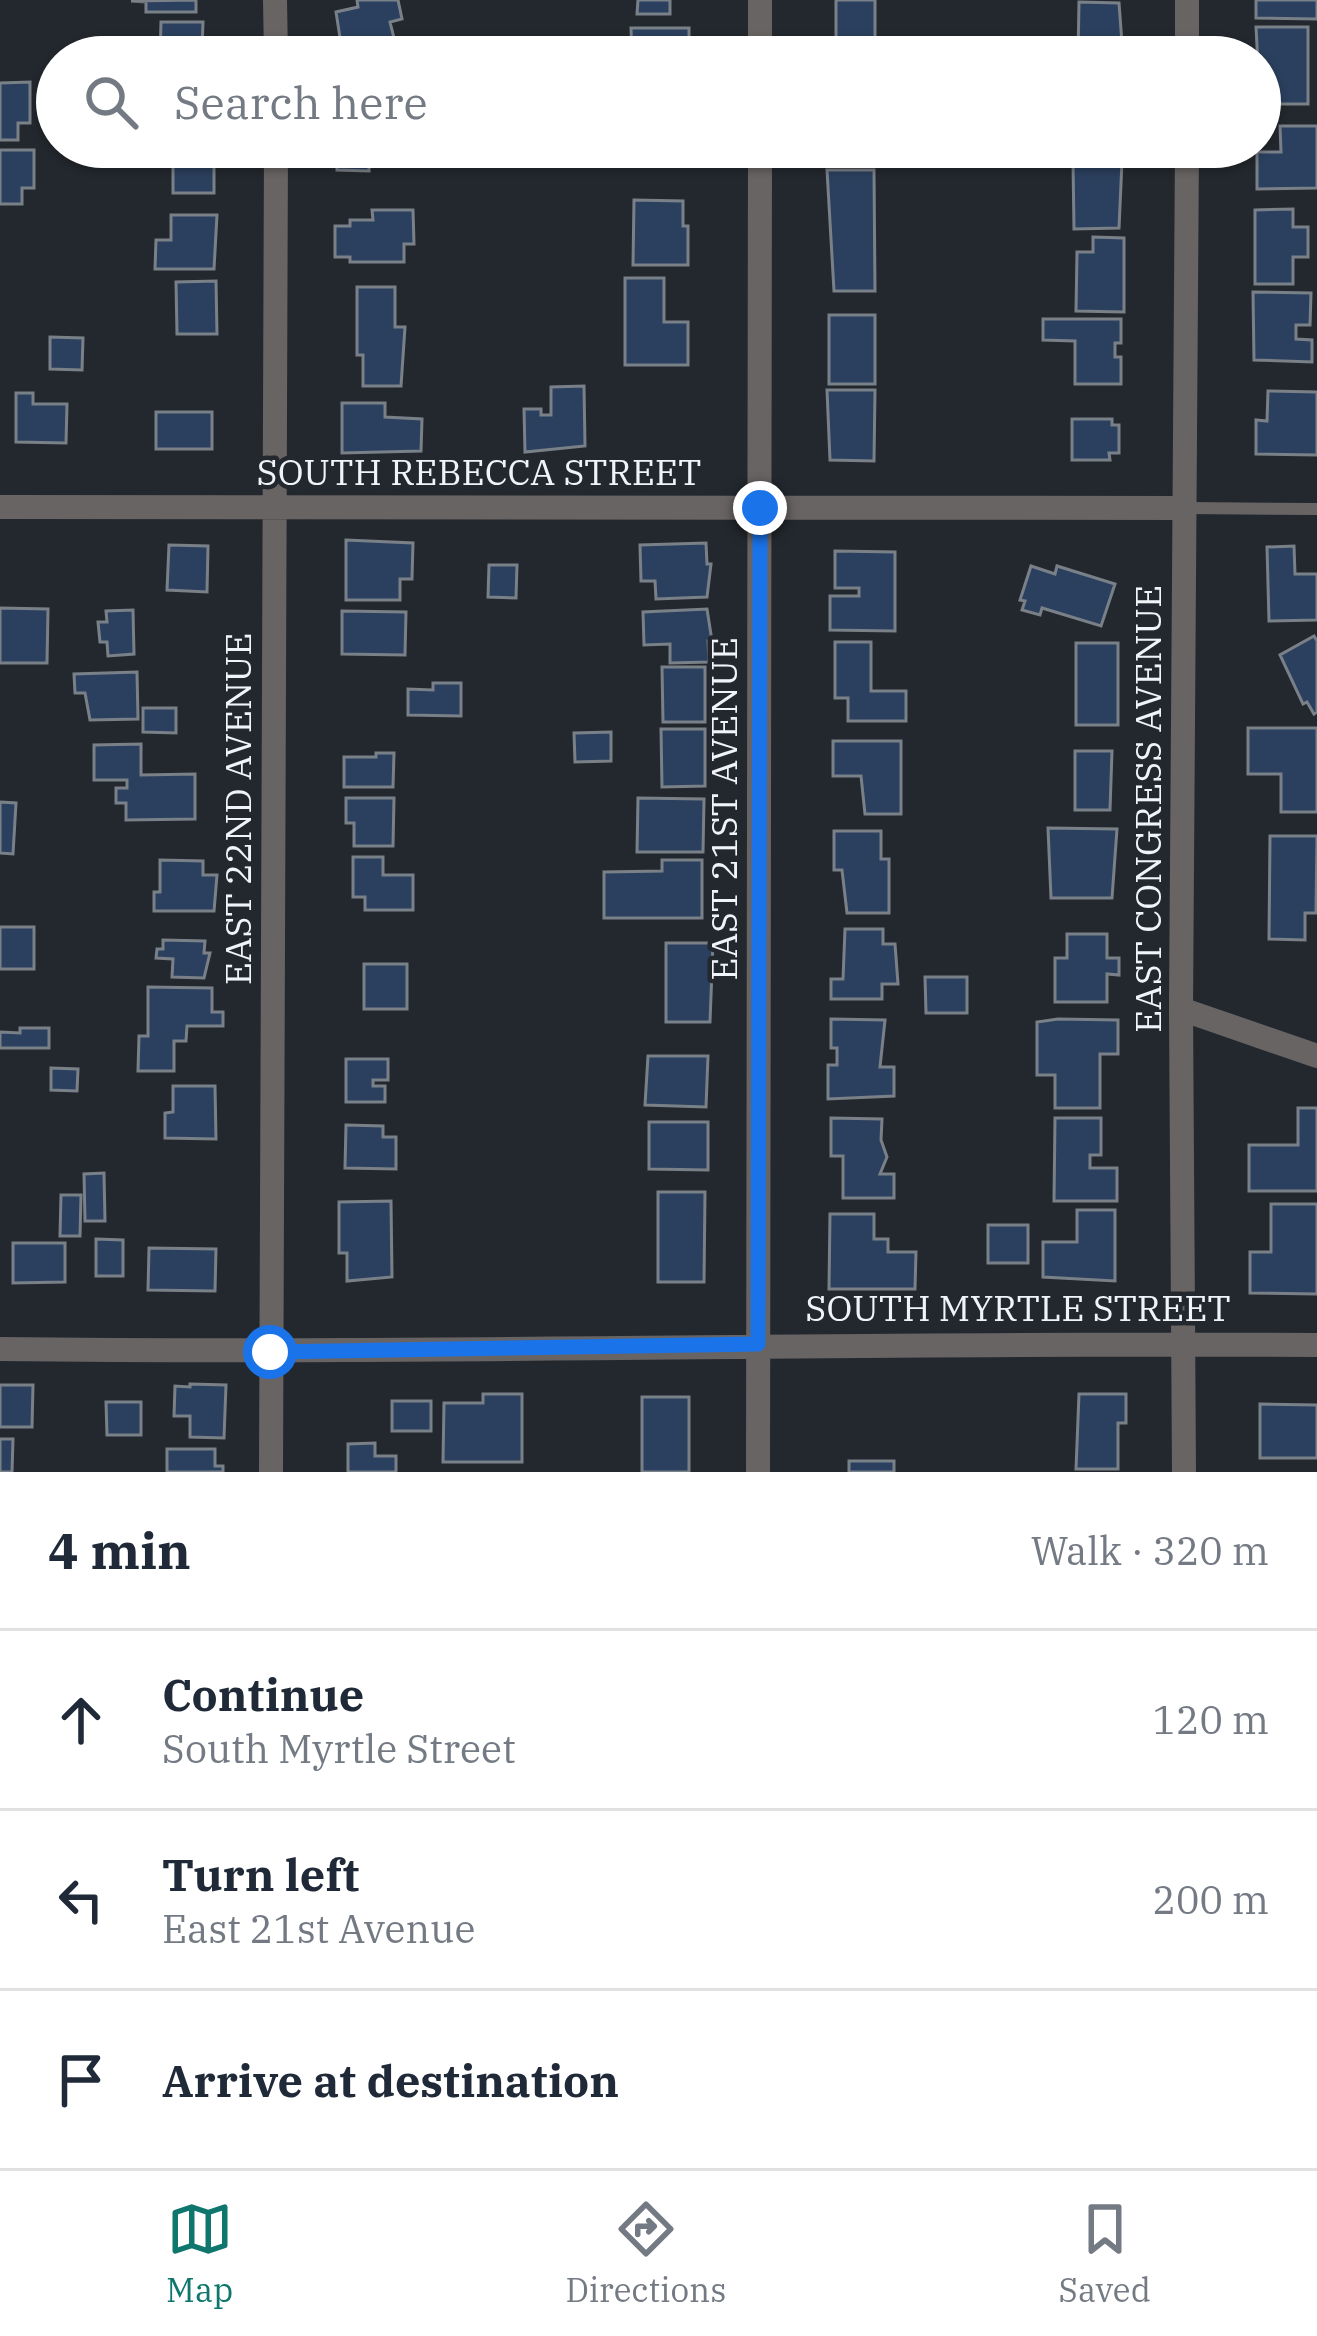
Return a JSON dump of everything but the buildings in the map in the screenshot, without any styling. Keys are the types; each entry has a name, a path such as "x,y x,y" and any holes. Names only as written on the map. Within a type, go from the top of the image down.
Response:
{"street":[{"path":"275,0 275,36"},
{"path":"760,0 760,36"},
{"path":"1187,0 1187,36"},
{"name":"EAST 22ND AVENUE","path":"271,1472 276,168"},
{"name":"EAST 21ST AVENUE","path":"758,1472 760,168"},
{"name":"EAST CONGRESS AVENUE","path":"1184,1472 1181,1009 1187,168"},
{"name":"SOUTH REBECCA STREET","path":"0,506 1186,508"},
{"path":"1181,1009 1317,1056"},
{"name":"SOUTH MYRTLE STREET","path":"0,1349 270,1352 758,1344 1317,1345"}],"lane":[{"name":"SOUTH REBECCA STREET","path":"1186,508 1317,509"}],"route":[{"path":"270,1352 758,1344 760,508"}]}
